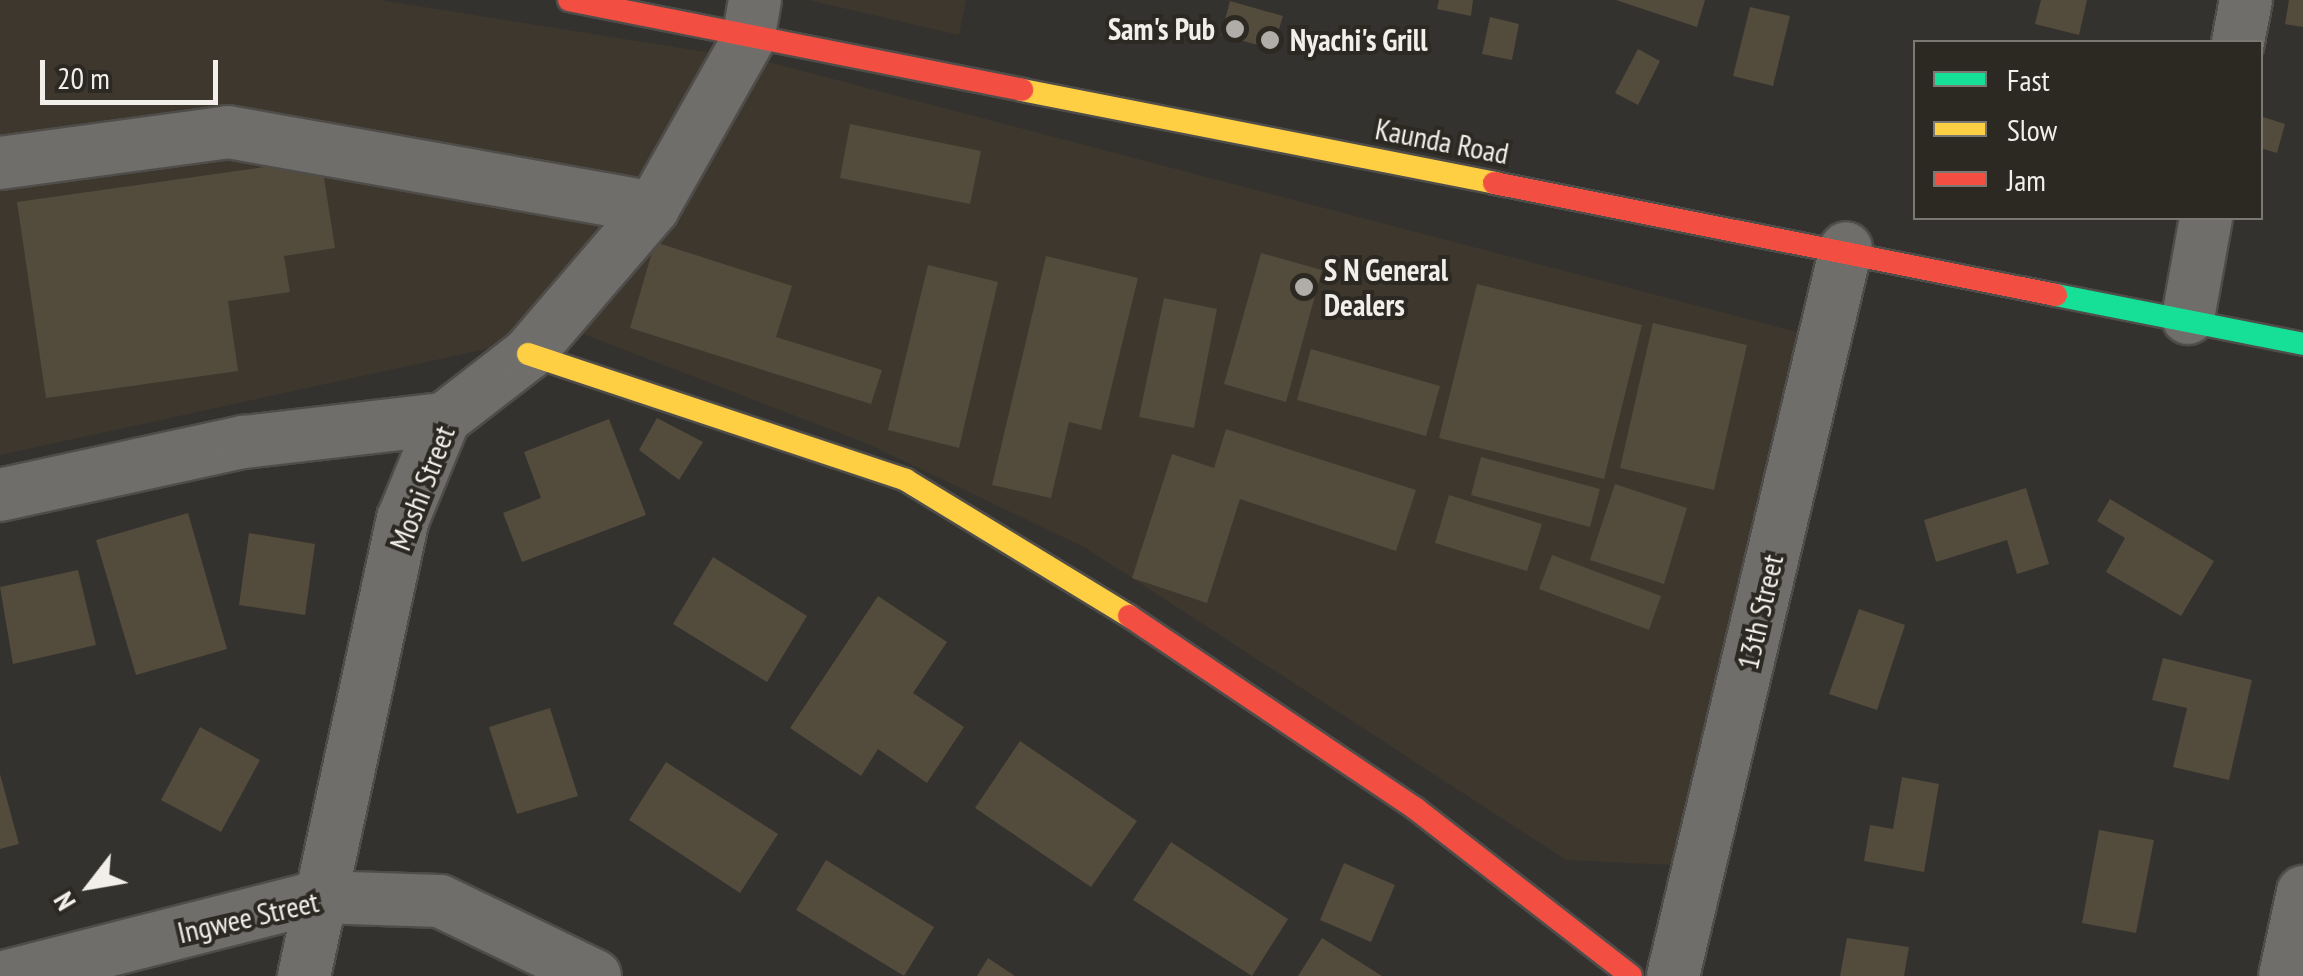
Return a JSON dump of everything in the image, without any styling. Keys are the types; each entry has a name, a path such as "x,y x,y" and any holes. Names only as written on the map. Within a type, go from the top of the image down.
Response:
{"street":[{"name":"Kaunda Road","path":"569,0 751,20 2303,344"},
{"path":"2238,40 2246,0"},
{"name":"Moshi Street","path":"304,976 403,519 444,418 528,354 653,208 751,20"},
{"path":"0,163 228,132 653,208"},
{"path":"2188,318 2206,220"},
{"name":"13th Street","path":"1673,976 1846,248"},
{"path":"528,354 906,480 1168,640 1416,809 1632,976"},
{"path":"0,495 244,442 444,418"},
{"path":"2286,976 2303,892"},
{"name":"Ingwee Street","path":"8,976 319,897 440,902 595,976"}],"shaded area":[{"path":"0,0 380,0 768,62 1801,333 1672,865 1566,860 1086,548 868,444 573,330 0,455"},
{"path":"808,0 966,0 959,35"}],"building":[{"path":"1439,0 1473,0 1471,16 1437,9"},
{"path":"1616,0 1705,0 1697,27"},
{"path":"2041,0 2087,0 2079,35 2035,24"},
{"path":"2289,0 2303,0 2303,27 2285,24"},
{"path":"1230,1 1283,16 1273,49 1221,35"},
{"path":"1750,7 1790,16 1773,86 1733,76"},
{"path":"1490,17 1519,24 1512,60 1482,54"},
{"path":"1638,49 1660,61 1638,105 1615,93"},
{"path":"2263,117 2285,124 2277,153 2263,149"},
{"path":"850,124 981,151 970,204 840,178"},
{"path":"321,159 335,248 284,256 290,292 228,301 238,371 46,398 17,202"},
{"path":"655,242 792,286 776,337 882,370 871,404 630,328"},
{"path":"1261,253 1322,270 1286,402 1224,384"},
{"path":"1046,256 1138,278 1101,430 1069,422 1051,498 992,485"},
{"path":"928,265 998,282 959,448 888,430"},
{"path":"1477,284 1642,325 1604,479 1439,438"},
{"path":"1164,298 1217,309 1194,428 1139,417"},
{"path":"1653,323 1747,345 1714,490 1620,468"},
{"path":"1311,349 1440,386 1426,436 1297,400"},
{"path":"657,418 703,442 679,480 639,450"},
{"path":"609,419 646,515 522,562 503,513 541,498 524,452"},
{"path":"1226,429 1416,490 1396,551 1240,499 1207,603 1132,578 1172,454 1214,468"},
{"path":"1481,457 1600,489 1590,527 1471,495"},
{"path":"1615,484 1687,508 1664,584 1590,560"},
{"path":"2026,488 2049,564 2017,574 2007,540 1936,562 1924,520"},
{"path":"1449,495 1542,524 1527,571 1435,543"},
{"path":"2110,499 2214,561 2181,616 2106,572 2125,538 2097,521"},
{"path":"188,513 227,649 136,675 96,540"},
{"path":"249,533 315,544 305,615 239,605"},
{"path":"1552,555 1661,596 1649,630 1539,589"},
{"path":"713,557 807,616 767,682 673,624"},
{"path":"78,570 96,645 13,664 0,587"},
{"path":"878,596 947,642 913,693 964,727 927,783 878,749 861,776 790,728"},
{"path":"1859,609 1905,625 1877,710 1829,694"},
{"path":"2163,658 2252,680 2229,780 2173,767 2187,708 2152,700"},
{"path":"550,708 578,796 517,814 489,727"},
{"path":"200,727 260,760 221,832 161,800"},
{"path":"1020,741 1137,821 1091,887 975,808"},
{"path":"666,762 778,834 740,893 629,820"},
{"path":"0,774 19,844 0,849"},
{"path":"1902,777 1939,784 1924,872 1864,861 1870,825 1893,829"},
{"path":"2099,830 2154,840 2136,933 2082,923"},
{"path":"1171,842 1288,919 1252,976 1133,900"},
{"path":"826,860 934,927 904,976 796,910"},
{"path":"1344,863 1395,885 1371,942 1320,920"},
{"path":"1322,938 1382,976 1298,976"},
{"path":"1847,938 1909,947 1904,976 1840,976"},
{"path":"988,958 1015,976 977,976"}],"traffic: fast":[{"path":"2056,295 2303,344"}],"traffic: slow":[{"path":"1022,90 1494,183"},
{"path":"528,354 906,480 1129,616"}],"traffic: jam":[{"path":"569,0 1022,90"},
{"path":"1494,183 2056,295"},
{"path":"1129,616 1416,809 1631,976"}],"place":[{"name":"Sam's Pub","path":"1235,29"},
{"name":"Nyachi's Grill","path":"1270,40"},
{"name":"S N General Dealers","path":"1304,287"}]}
